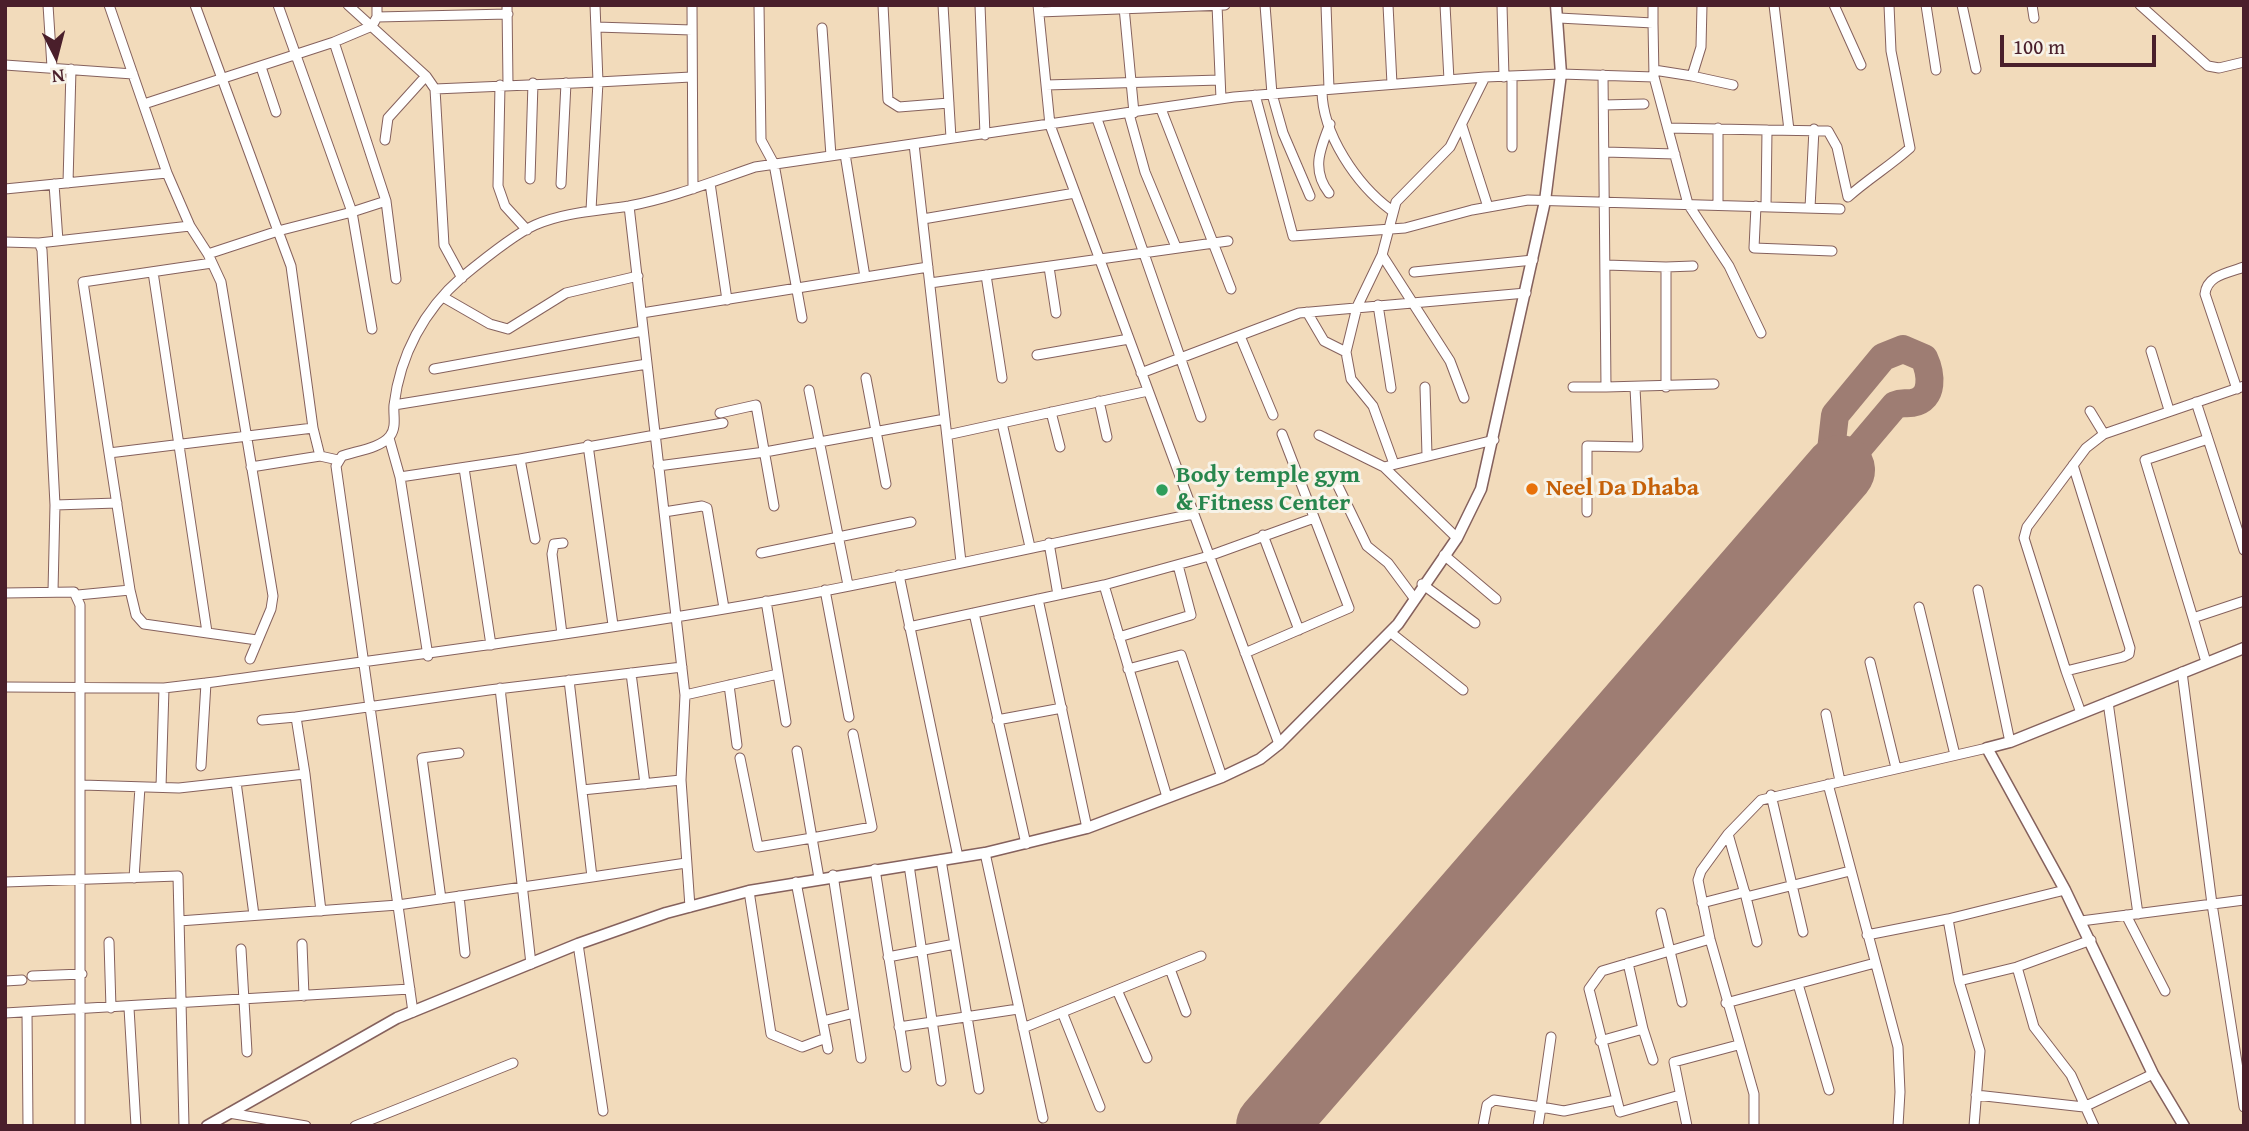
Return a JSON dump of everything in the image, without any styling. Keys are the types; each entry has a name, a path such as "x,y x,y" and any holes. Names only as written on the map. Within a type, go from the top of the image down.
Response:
{"street":[{"path":"48,5 52,67"},
{"path":"109,5 167,173 190,226 221,282 274,596 250,659"},
{"path":"195,5 291,266 313,428 320,456"},
{"path":"278,5 352,212 372,329"},
{"path":"348,5 426,76 435,89 444,245 462,278"},
{"path":"144,104 221,81 372,26 377,17 377,5"},
{"path":"591,210 598,82 595,5"},
{"path":"692,5 693,189"},
{"path":"759,5 761,140 774,164 802,318"},
{"path":"883,5 888,100 899,107 949,103"},
{"path":"943,5 951,138"},
{"path":"980,5 985,135"},
{"path":"1217,5 1221,99"},
{"path":"1225,5 1039,9 1050,125 1279,744"},
{"path":"1265,5 1272,94 1283,133 1310,196"},
{"path":"1326,5 1326,90 1322,104 1358,178 1371,195 1391,210"},
{"path":"1388,5 1392,84"},
{"path":"1445,5 1449,80"},
{"path":"1502,5 1512,147"},
{"path":"207,1126 413,1012 578,944 690,907 749,891 819,877 985,853 1087,828 1222,777 1260,759 1279,744 1390,632 1457,538 1481,489 1545,201 1561,74 1556,5"},
{"path":"1653,5 1654,74 1688,204 1729,266 1761,333"},
{"path":"1692,76 1701,47 1702,5"},
{"path":"1774,5 1789,130"},
{"path":"1834,5 1861,65"},
{"path":"1668,128 1823,129 1832,134 1848,197 1871,176 1890,167 1910,148 1891,51 1889,5"},
{"path":"1926,5 1936,70"},
{"path":"1962,5 1976,69"},
{"path":"2032,5 2034,18"},
{"path":"2140,5 2208,66 2219,68 2244,62"},
{"path":"1125,8 1131,113 1145,172 1176,247"},
{"path":"377,17 507,10 498,186 505,206 527,230"},
{"path":"1559,18 1653,23"},
{"path":"596,27 692,30"},
{"path":"822,28 831,156"},
{"path":"334,42 386,201 396,279"},
{"path":"5,65 133,74"},
{"path":"261,67 276,112"},
{"path":"68,183 71,69"},
{"path":"251,467 320,456 338,460 389,438 394,429 394,405 404,360 415,333 443,297 462,278 535,225 591,210 629,206 774,164 1255,95 1485,77 1561,74 1692,76 1733,85"},
{"path":"1604,75 1607,202 1605,387"},
{"path":"386,140 388,118 426,76"},
{"path":"1389,465 1373,406 1351,379 1346,352 1357,307 1382,255 1391,210 1450,147 1485,77"},
{"path":"435,89 691,78"},
{"path":"1046,85 1220,80"},
{"path":"530,179 533,83"},
{"path":"561,184 566,83"},
{"path":"1255,95 1293,236 1386,230 1528,200 1840,209"},
{"path":"1604,104 1644,104"},
{"path":"1161,109 1231,289"},
{"path":"1097,119 1201,417"},
{"path":"1329,193 1320,181 1318,163 1330,124"},
{"path":"1462,126 1488,207"},
{"path":"1718,128 1718,205"},
{"path":"1810,208 1814,129"},
{"path":"1767,130 1761,206 1754,248 1832,251"},
{"path":"914,144 961,562"},
{"path":"1605,152 1675,155"},
{"path":"845,154 865,277"},
{"path":"5,189 167,173"},
{"path":"710,183 727,300"},
{"path":"54,184 58,241"},
{"path":"923,219 1075,193"},
{"path":"257,640 144,624 136,615 83,282 153,272 210,259 278,231 386,201"},
{"path":"629,206 685,695 681,780 690,907"},
{"path":"5,242 40,243 190,226"},
{"path":"930,283 1228,241"},
{"path":"40,243 55,505 53,591"},
{"path":"1382,255 1450,361 1464,398"},
{"path":"1414,272 1533,260"},
{"path":"1606,265 1693,265"},
{"path":"642,313 928,267"},
{"path":"1049,267 1056,313"},
{"path":"1666,267 1666,387"},
{"path":"2081,713 2024,533 2073,465 2104,434 2240,387 2205,294 2211,278 2244,267"},
{"path":"153,272 207,632"},
{"path":"986,275 1002,378"},
{"path":"443,297 490,324 508,329 566,293 638,276"},
{"path":"1141,373 1307,312 1526,293"},
{"path":"1378,305 1391,388"},
{"path":"1307,312 1324,341 1346,352"},
{"path":"434,369 643,331"},
{"path":"1240,336 1273,415"},
{"path":"1037,355 1129,339"},
{"path":"2151,351 2169,410"},
{"path":"394,405 647,364"},
{"path":"866,378 886,484"},
{"path":"1573,387 1635,388 1714,384"},
{"path":"1425,387 1427,455"},
{"path":"1587,512 1587,446 1638,447 1635,388"},
{"path":"809,390 848,585"},
{"path":"947,435 1148,391"},
{"path":"1099,401 1107,438"},
{"path":"2196,402 2244,550"},
{"path":"400,477 520,459 654,433 722,418 756,405 774,506"},
{"path":"2090,411 2104,434"},
{"path":"1051,412 1060,447"},
{"path":"658,466 765,452 945,419"},
{"path":"1002,423 1030,547"},
{"path":"109,453 313,428"},
{"path":"1245,653 1349,608 1282,434"},
{"path":"1319,435 1389,465 1457,538"},
{"path":"389,438 400,477 428,656"},
{"path":"2206,662 2145,460 2208,439"},
{"path":"1389,465 1494,440"},
{"path":"588,445 613,625"},
{"path":"520,459 535,539"},
{"path":"338,460 336,466 362,661 413,1012"},
{"path":"2066,671 2123,657 2129,654 2130,648 2073,465"},
{"path":"464,468 491,645"},
{"path":"1337,484 1367,546 1388,563 1414,598"},
{"path":"55,505 117,503"},
{"path":"664,512 702,506 707,508 724,608"},
{"path":"5,687 164,688 362,661 428,656 825,590 1193,513"},
{"path":"909,627 1104,585 1209,556 1314,518"},
{"path":"761,553 911,522"},
{"path":"1263,535 1298,630"},
{"path":"562,634 552,554 555,544 563,543"},
{"path":"1049,543 1058,595"},
{"path":"1444,555 1496,599"},
{"path":"1119,637 1191,615 1178,565"},
{"path":"899,575 958,857"},
{"path":"1422,584 1475,623"},
{"path":"1104,585 1167,797"},
{"path":"5,593 53,591 78,595 130,590"},
{"path":"825,590 849,717"},
{"path":"1978,590 2010,742"},
{"path":"78,595 82,689 80,1126"},
{"path":"1038,599 1087,828"},
{"path":"766,601 786,722"},
{"path":"2193,618 2244,601"},
{"path":"1919,607 1955,755"},
{"path":"974,613 1026,844"},
{"path":"1390,632 1463,690"},
{"path":"1754,1126 1754,1094 1726,1003 1698,880 1701,871 1728,834 1754,805 1771,795 2010,742 2244,648"},
{"path":"1128,669 1181,656 1222,777"},
{"path":"1870,662 1896,768"},
{"path":"262,720 682,667"},
{"path":"2182,672 2212,904 2244,1107"},
{"path":"631,673 645,784"},
{"path":"685,695 778,674"},
{"path":"569,680 592,877"},
{"path":"201,766 205,683"},
{"path":"729,685 737,745"},
{"path":"160,787 164,688"},
{"path":"500,688 531,964"},
{"path":"2108,702 2138,914"},
{"path":"998,720 1062,708"},
{"path":"1826,714 1840,781"},
{"path":"296,717 321,911"},
{"path":"740,758 758,846 872,827 853,734"},
{"path":"1987,748 2066,890 2153,1074 2183,1126"},
{"path":"797,751 819,877"},
{"path":"441,899 422,758 459,753"},
{"path":"82,785 160,787 305,774"},
{"path":"582,790 681,780"},
{"path":"236,782 254,915"},
{"path":"1828,784 1900,1061 1898,1126"},
{"path":"134,877 140,787"},
{"path":"1771,795 1803,932"},
{"path":"1728,834 1757,942"},
{"path":"985,853 1043,1118"},
{"path":"941,859 979,1089"},
{"path":"179,920 398,905 686,863"},
{"path":"909,865 941,1081"},
{"path":"876,869 906,1067"},
{"path":"1702,904 1850,872"},
{"path":"833,875 861,1058"},
{"path":"5,882 178,876 184,1126"},
{"path":"796,882 828,1049"},
{"path":"1867,935 1948,919 2066,890"},
{"path":"749,891 771,1034 802,1047 826,1038"},
{"path":"459,897 465,953"},
{"path":"2081,921 2244,900"},
{"path":"1661,913 1682,1002"},
{"path":"2126,915 2165,991"},
{"path":"1948,919 1959,981 1980,1051 1974,1126"},
{"path":"1680,1095 1620,1111 1600,1041 1589,989 1602,971 1710,939"},
{"path":"1959,981 2017,967 2091,940"},
{"path":"109,942 111,1008"},
{"path":"302,944 304,996"},
{"path":"578,944 603,1111"},
{"path":"888,957 955,944"},
{"path":"241,949 247,1052"},
{"path":"1023,1028 1201,956"},
{"path":"1628,963 1653,1060"},
{"path":"1726,1003 1875,963"},
{"path":"2017,967 2034,1027 2071,1075 2094,1126"},
{"path":"1170,969 1186,1012"},
{"path":"5,981 82,974"},
{"path":"1798,984 1829,1090"},
{"path":"5,1013 410,989"},
{"path":"1117,990 1147,1058"},
{"path":"130,1007 136,1126"},
{"path":"900,1027 1018,1009"},
{"path":"27,1012 28,1126"},
{"path":"1062,1012 1100,1107"},
{"path":"823,1021 854,1013"},
{"path":"1600,1041 1643,1029"},
{"path":"1538,1126 1551,1037"},
{"path":"1687,1126 1674,1062 1738,1045"},
{"path":"355,1126 513,1063"},
{"path":"1976,1095 2084,1107 2153,1074"},
{"path":"1483,1126 1487,1105 1494,1100 1570,1110 1616,1100"},
{"path":"229,1113 306,1126"}],"taxiway":[{"path":"1827,485 1835,415 1883,357 1903,349 1924,358 1929,378 1925,396 1919,401 1895,405 1840,470"}],"runway":[{"path":"1271,1126 1840,470"}],"place":[{"name":"Neel Da Dhaba","path":"1532,489"},
{"name":"Body temple gym & Fitness Center","path":"1162,490"}]}
